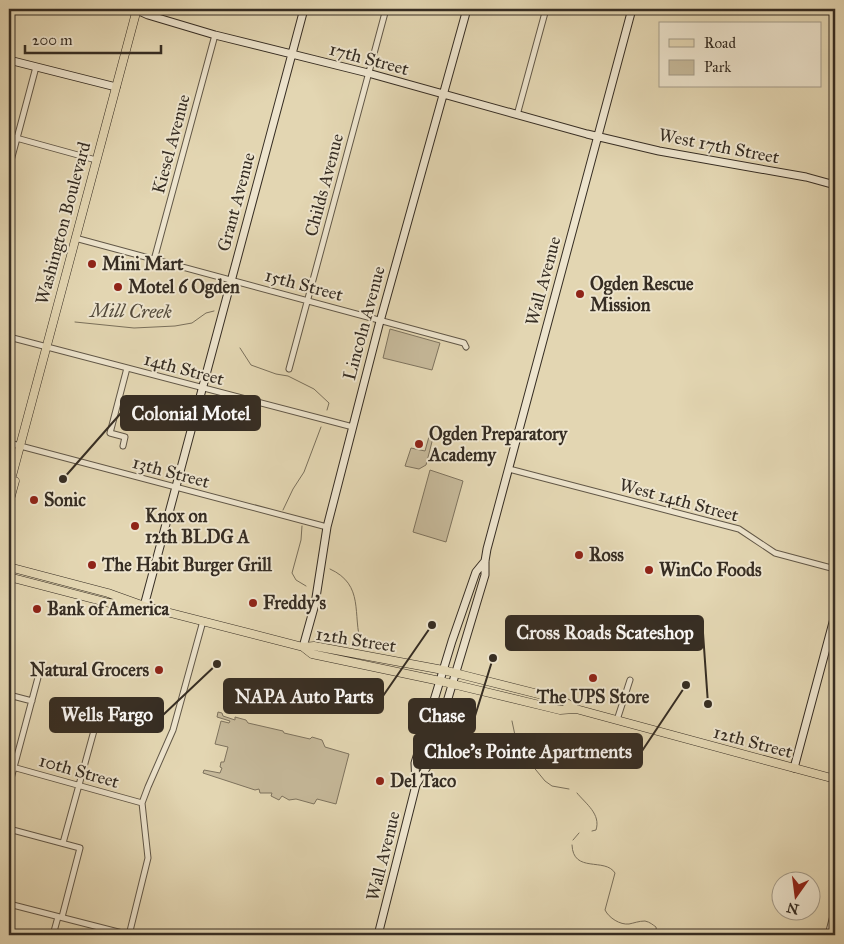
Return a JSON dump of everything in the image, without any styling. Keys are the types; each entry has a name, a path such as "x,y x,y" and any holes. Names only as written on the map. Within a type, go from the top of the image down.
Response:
{"main road":[{"name":"Washington Boulevard","path":"9,487 136,9"},
{"name":"Washington Boulevard","path":"9,503 16,476 20,446"},
{"name":"12th Street","path":"9,567 108,593 144,606 303,647 314,646 443,670 562,700 576,709 835,779"},
{"name":"12th Street","path":"9,577 109,602 144,606"},
{"name":"12th Street","path":"303,647 312,654 440,681 560,710 576,709"}],"street":[{"name":"17th Street","path":"136,9 148,15 215,35 368,73 597,136"},
{"name":"Grant Avenue","path":"144,606 304,9"},
{"name":"Childs Avenue","path":"289,370 386,9"},
{"name":"Lincoln Avenue","path":"303,647 315,604 327,527 380,320 467,9"},
{"path":"518,115 546,9"},
{"name":"Wall Avenue","path":"416,785 428,765 485,575 485,561 632,9"},
{"name":"Kiesel Avenue","path":"154,260 215,35"},
{"path":"9,60 116,87"},
{"path":"9,168 36,67"},
{"path":"9,136 96,160"},
{"name":"West 17th Street","path":"597,136 659,151 806,177 835,185"},
{"name":"15th Street","path":"75,238 464,343 466,347"},
{"name":"14th Street","path":"9,337 353,427"},
{"path":"123,446 125,438 110,433 126,368"},
{"name":"13th Street","path":"9,443 327,527"},
{"name":"West 14th Street","path":"509,469 739,530 775,554 835,569"},
{"name":"Wall Avenue","path":"378,935 416,785 415,762 476,572 485,561"},
{"path":"794,768 835,615"},
{"path":"9,904 130,935 148,858 142,803 173,730 203,621"},
{"path":"9,786 11,767 40,670"},
{"path":"617,720 630,680"},
{"path":"9,695 32,701"},
{"path":"63,843 95,727"},
{"name":"10th Street","path":"11,767 142,803"},
{"path":"9,829 80,848 54,935"},
{"path":"828,935 835,908"}],"green space":[{"path":"390,329 440,343 432,370 383,358"},
{"path":"430,433 434,434 426,465 419,469 405,466 411,448 425,451"},
{"path":"430,470 463,481 446,542 413,532"},
{"path":"218,712 235,720 235,717 246,720 248,723 283,731 284,733 322,740 325,747 349,754 336,804 317,799 314,804 296,799 289,800 282,796 279,800 271,796 272,793 260,793 259,789 255,790 203,773 204,770 220,773 222,768 220,767 221,762 224,762 228,747 215,744 221,721 229,723 230,721 217,717"}],"waterway":[{"name":"Mill Creek","path":"75,322 134,328 175,326 192,323 206,313 214,311"},
{"name":"Mill Creek","path":"240,348 251,365 276,374 288,376 314,389 329,403 327,410"},
{"name":"Mill Creek","path":"283,510 304,472 321,427"},
{"name":"Mill Creek","path":"302,526 301,540 292,573 296,580 306,586"},
{"name":"Mill Creek","path":"330,569 341,576 353,592 361,644"},
{"name":"Mill Creek","path":"512,721 516,740 522,753 545,781 552,786 569,789"},
{"name":"Mill Creek","path":"577,793 595,814 596,830 592,831"},
{"name":"Mill Creek","path":"573,840 579,833"},
{"name":"Mill Creek","path":"572,845 574,854 578,859 583,862 610,868 615,873 605,910 609,916 626,924 648,922 656,927 657,935"}],"place":[{"name":"Mini Mart","path":"92,264"},
{"name":"Motel 6 Ogden","path":"118,287"},
{"name":"Ogden Rescue Mission","path":"580,294"},
{"name":"Ogden Preparatory Academy","path":"419,444"},
{"name":"Colonial Motel","path":"63,479"},
{"name":"Sonic","path":"34,500"},
{"name":"Knox on 12th BLDG A","path":"135,526"},
{"name":"Ross","path":"579,555"},
{"name":"The Habit Burger Grill","path":"92,565"},
{"name":"WinCo Foods","path":"649,570"},
{"name":"Freddy's","path":"253,603"},
{"name":"Bank of America","path":"37,609"},
{"name":"NAPA Auto Parts","path":"432,625"},
{"name":"Chase","path":"493,658"},
{"name":"Wells Fargo","path":"217,664"},
{"name":"Natural Grocers","path":"159,670"},
{"name":"The UPS Store","path":"593,678"},
{"name":"Chloe's Pointe Apartments","path":"686,685"},
{"name":"Cross Roads Scateshop","path":"708,704"},
{"name":"Del Taco","path":"380,781"}]}
